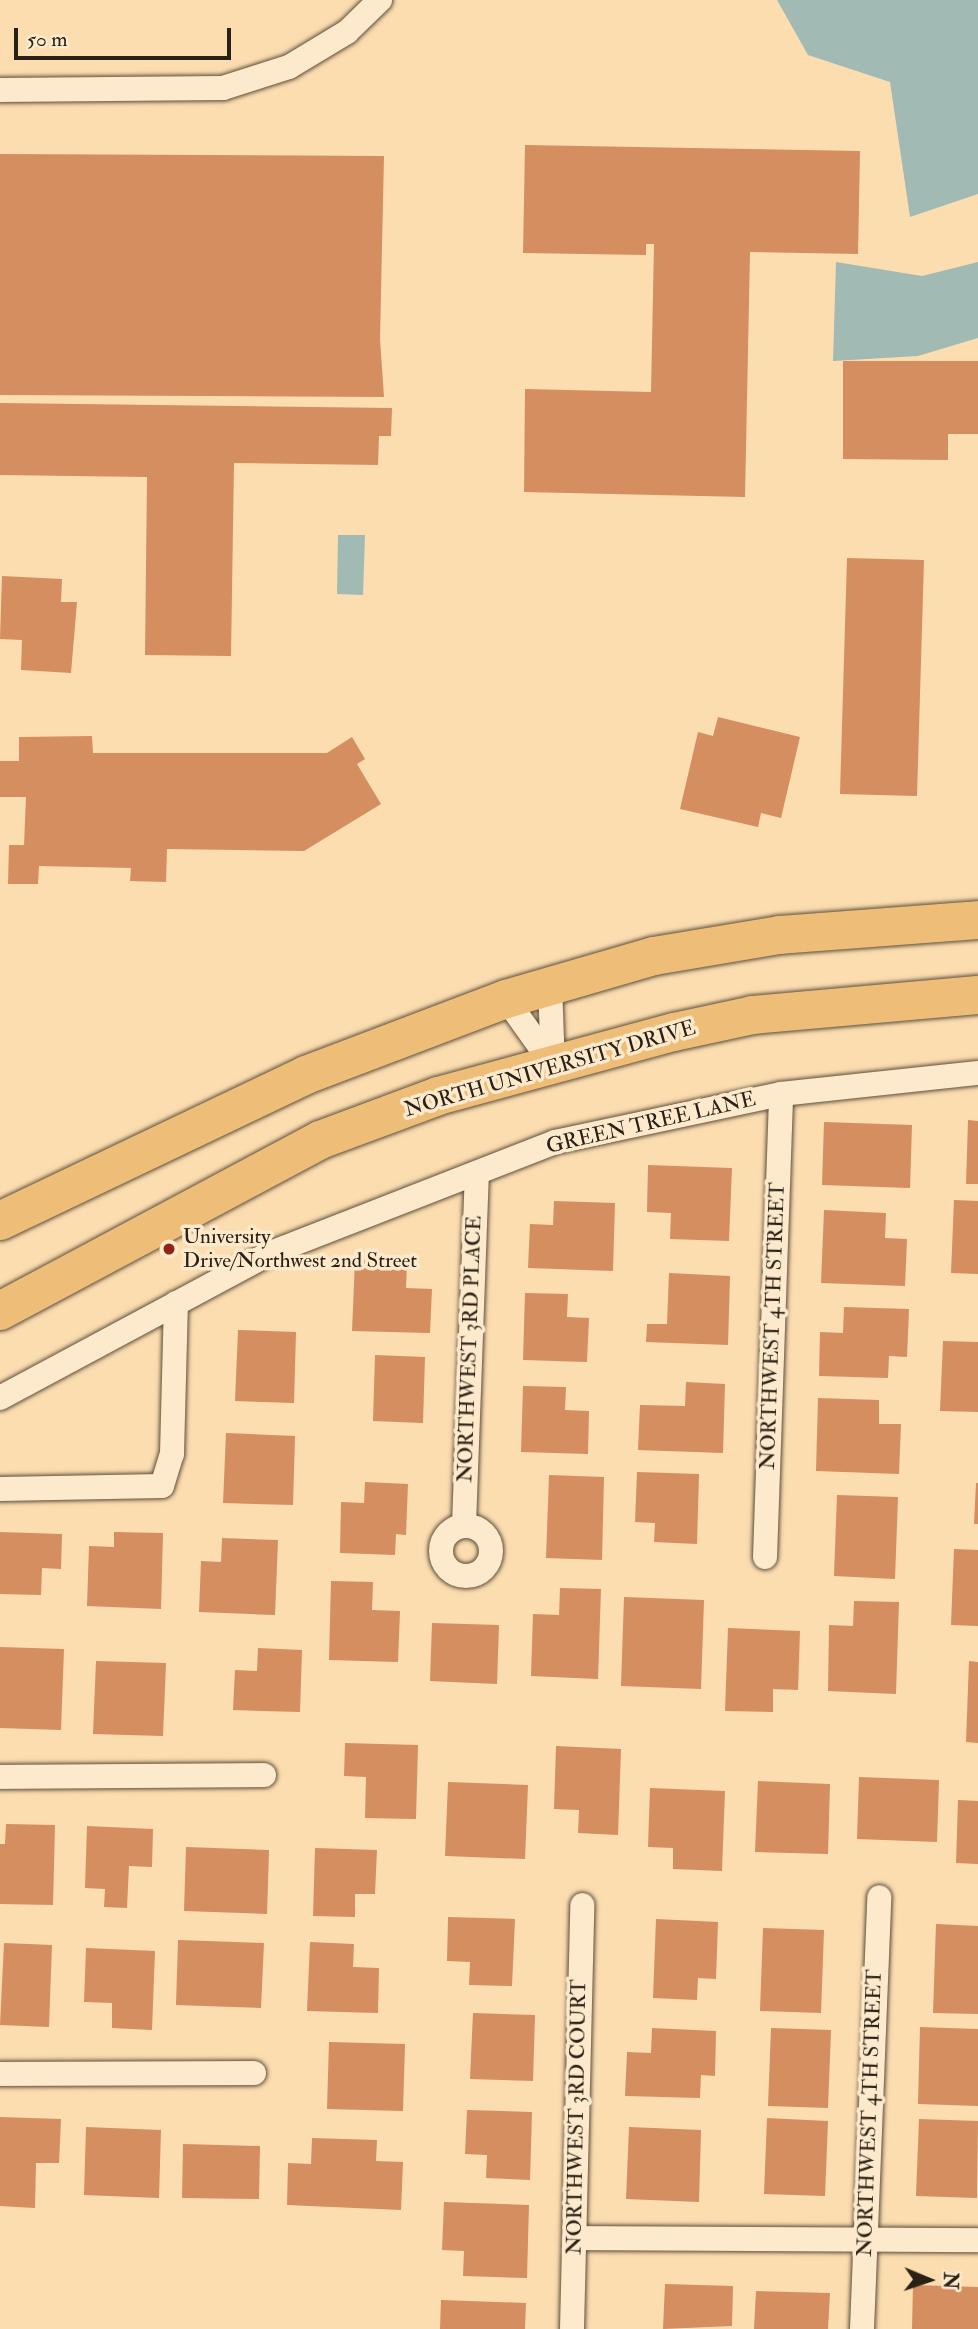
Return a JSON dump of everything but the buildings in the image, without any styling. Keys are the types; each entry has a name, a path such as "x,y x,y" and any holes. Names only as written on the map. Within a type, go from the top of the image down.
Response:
{"main road":[{"path":"0,1221 306,1075 550,985 654,956 780,935 978,920"},
{"name":"NORTH UNIVERSITY DRIVE","path":"0,1311 320,1140 438,1096 753,1015 978,995"}],"street":[{"path":"0,90 223,88 289,67 347,32 380,0"},
{"path":"550,985 553,1065"},
{"path":"506,999 553,1065"},
{"name":"GREEN TREE LANE","path":"0,1398 268,1254 555,1142 781,1094 978,1073"},
{"name":"NORTHWEST 4TH STREET","path":"765,1557 781,1094"},
{"name":"NORTHWEST 3RD PLACE","path":"464,1525 477,1173"},
{"path":"0,1489 162,1486 172,1454 176,1303"},
{"path":"0,1777 264,1775"},
{"name":"NORTHWEST 4TH STREET","path":"862,2329 879,1897"},
{"name":"NORTHWEST 3RD COURT","path":"572,2329 582,1905"},
{"path":"0,2074 254,2073"},
{"path":"575,2238 864,2243 978,2240"}],"water":[{"path":"777,0 978,0 978,194 910,217 890,82 808,55"},
{"path":"836,262 922,276 978,262 978,338 918,356 833,361"},
{"path":"338,535 365,535 363,595 337,594"}],"place":[{"name":"University Drive/Northwest 2nd Street","path":"169,1249"}]}
